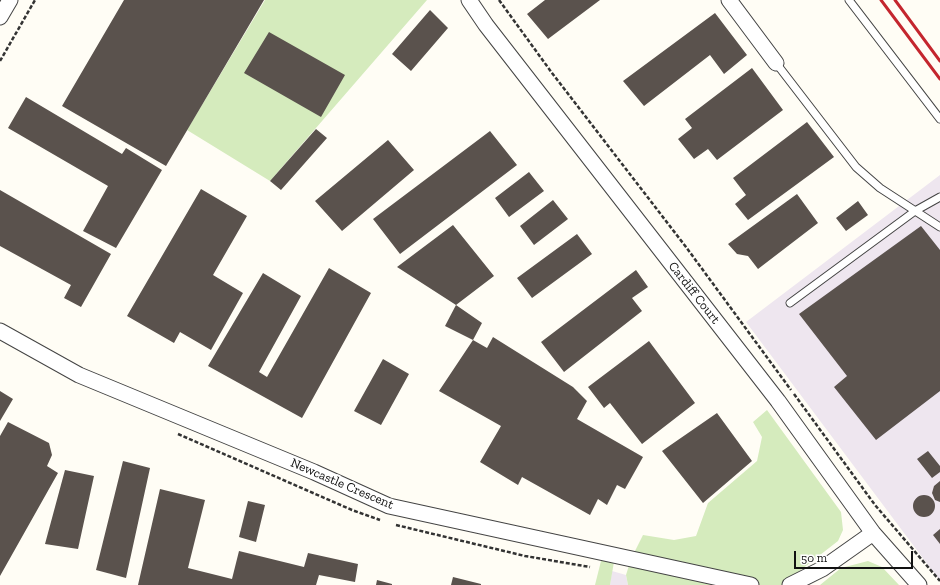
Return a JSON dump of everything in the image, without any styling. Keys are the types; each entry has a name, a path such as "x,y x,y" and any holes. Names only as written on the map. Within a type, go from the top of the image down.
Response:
{"street":[{"path":"0,17 10,0"},
{"name":"Cardiff Court","path":"469,0 486,25 778,401 873,533 919,585"},
{"path":"729,0 776,63"},
{"name":"Newcastle Crescent","path":"0,331 79,375 314,472 389,506 751,585"},
{"path":"790,585 822,568 873,533"}],"lane":[{"path":"849,0 940,119"},
{"path":"776,63 856,167 880,188 940,227"},
{"path":"790,303 915,211 940,197"}],"path":[{"path":"0,61 35,0"},
{"path":"498,0 552,73 686,247 875,505 940,581"}],"shaded area":[{"path":"940,175 940,581 746,322"},
{"path":"612,571 626,575 628,585 610,585"}],"green space":[{"path":"265,0 427,0 270,181 187,130"},
{"path":"767,410 841,512 843,530 838,541 793,576 795,585 628,585 626,575 631,559 643,535 674,540 696,536 708,503 757,461 762,437 753,422"},
{"path":"603,553 615,556 610,585 595,585"},
{"path":"868,561 882,567 899,585 820,585 841,568"}],"building":[{"path":"124,0 264,0 166,166 62,106"},
{"path":"545,0 600,0 548,39 527,14"},
{"path":"430,10 448,28 411,71 392,54"},
{"path":"715,13 747,55 724,74 710,55 644,106 623,81"},
{"path":"269,32 345,75 321,117 244,73"},
{"path":"752,68 783,110 717,160 708,149 694,159 678,139 692,128 685,119"},
{"path":"26,97 122,154 126,148 162,170 116,248 83,231 108,186 8,128"},
{"path":"807,122 834,157 748,220 735,204 746,195 733,178"},
{"path":"316,129 327,138 281,190 270,181"},
{"path":"490,131 517,165 400,254 373,219"},
{"path":"388,140 414,170 342,231 315,201"},
{"path":"529,172 544,191 509,217 495,198"},
{"path":"201,189 247,216 213,275 243,293 211,350 180,332 174,343 127,316"},
{"path":"0,190 111,254 81,307 64,298 71,285 0,246"},
{"path":"797,194 818,223 758,269 748,256 737,254 728,244"},
{"path":"553,200 568,219 534,245 520,226"},
{"path":"858,201 868,215 846,231 836,218"},
{"path":"453,225 494,276 456,305 397,267"},
{"path":"921,226 940,250 940,391 876,440 834,387 847,376 799,314"},
{"path":"577,234 592,254 532,298 517,278"},
{"path":"329,268 371,293 302,418 208,366 263,273 301,296 259,372 267,377"},
{"path":"636,270 648,287 632,298 642,311 564,372 541,342"},
{"path":"456,305 482,323 473,340 445,326"},
{"path":"493,337 573,387 587,401 577,419 643,457 625,489 617,485 607,505 598,499 590,515 522,477 518,485 480,462 501,426 439,391 473,340 487,348"},
{"path":"649,341 695,403 642,444 610,403 604,408 588,387"},
{"path":"383,359 409,374 381,425 354,411"},
{"path":"0,391 13,399 0,421"},
{"path":"717,413 752,461 703,503 662,451"},
{"path":"8,422 49,443 52,455 47,466 58,473 0,576 0,436"},
{"path":"928,451 940,466 940,472 932,478 917,459"},
{"path":"123,461 150,468 126,578 96,570"},
{"path":"65,470 94,476 78,549 45,544"},
{"path":"940,481 940,502 935,500 932,493 934,486"},
{"path":"160,489 205,500 188,568 232,579 239,551 304,567 308,553 358,564 355,582 319,575 316,585 138,585"},
{"path":"924,495 932,498 935,506 932,514 924,517 916,514 913,506 916,498"},
{"path":"248,501 265,505 256,542 239,537"},
{"path":"940,529 940,544 933,535"},
{"path":"453,577 481,584 481,585 451,585"},
{"path":"377,580 392,584 392,585 376,585"}],"railway":[{"path":"881,0 940,79"},
{"path":"895,0 940,61"}]}
